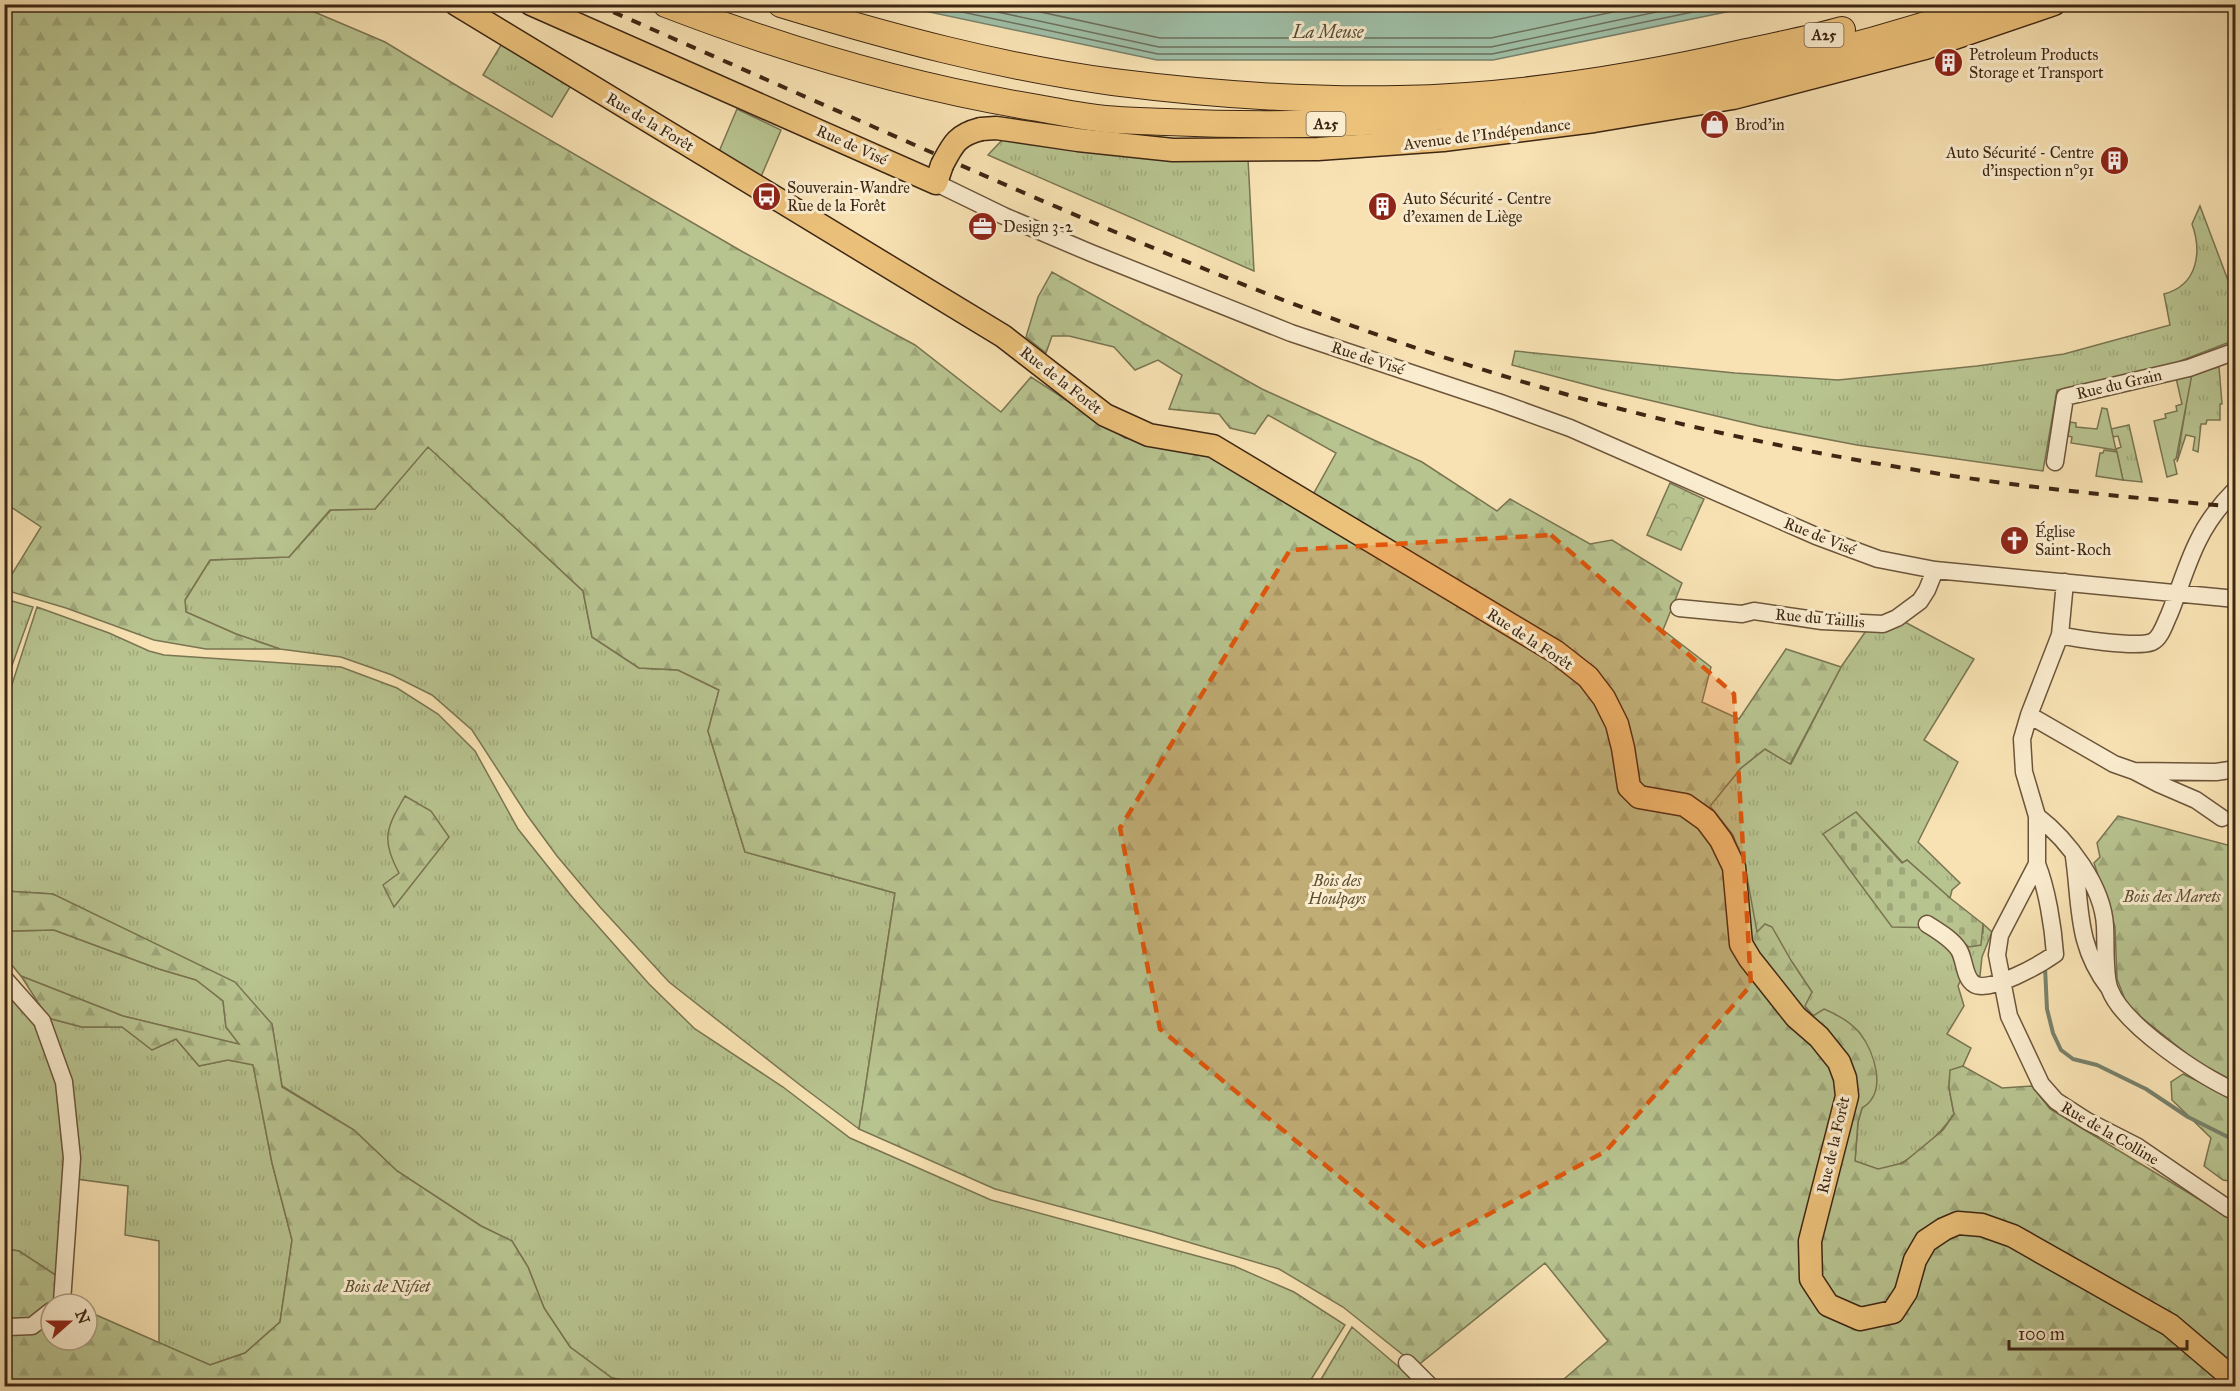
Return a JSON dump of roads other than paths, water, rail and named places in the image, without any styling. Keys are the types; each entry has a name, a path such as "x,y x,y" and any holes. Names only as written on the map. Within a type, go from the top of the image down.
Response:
{"highway":[{"name":"A25","path":"666,4 747,35 872,74 987,100 1105,119 1235,126 1316,125 1479,113 1640,93 1719,78 1838,49 1989,4"},
{"name":"A25","path":"781,4 904,40 994,61 1111,82 1237,95 1400,99 1478,95 1636,75 1834,32 1932,4"}],"main road":[{"name":"Rue de la Forêt","path":"456,4 1004,336 1105,415 1149,435 1214,446 1556,652 1588,677 1604,698 1617,724 1629,787 1638,797 1685,805 1706,820 1716,833 1734,867 1741,944 1750,959 1796,1017 1819,1037 1839,1062 1845,1078 1847,1096 1810,1241 1811,1280 1828,1305 1860,1319 1893,1312 1906,1292 1915,1260 1926,1241 1944,1228 1958,1223 1982,1225 2013,1236 2170,1325 2235,1382"},
{"name":"Rue de Visé","path":"531,4 939,174"},
{"name":"Avenue de l'Indépendance","path":"939,174 954,142 981,129 996,128 1173,150 1317,149 1462,138 1594,121 1733,98 1925,48 2054,4"}],"street":[{"name":"Rue de Visé","path":"939,174 1004,216 1091,253 1291,333 1570,428 1816,536 1878,559 1935,570 2235,599"},
{"name":"Rue du Grain","path":"2055,462 2065,397 2189,368 2235,351"},
{"path":"2060,635 2124,643 2151,642 2158,637 2179,592 2198,541 2235,489"},
{"name":"Rue du Taillis","path":"1679,608 1742,614 1754,611 1822,621 1883,624 1897,618 1920,601 1928,590 1935,570"},
{"name":"Rue de la Colline","path":"2065,582 2060,635 2022,739 2021,753 2024,772 2037,816 2037,864 2000,935 1997,955 2009,1017 2041,1084 2056,1101 2087,1121 2138,1147 2229,1209 2235,1210"},
{"path":"2029,715 2114,764 2196,800 2222,818"},
{"path":"2134,771 2216,772 2235,769"},
{"path":"2037,816 2059,837 2091,877 2099,896 2105,922 2109,988"},
{"path":"2074,856 2083,935 2094,968 2117,1003 2129,1018 2202,1075 2235,1092"},
{"path":"1927,924 1957,947 1968,978 1973,984 1982,986 2020,974 2055,954 2042,877 2037,864"},
{"path":"4,978 42,1021 64,1082 72,1158 63,1292"},
{"path":"4,1324 8,1327 32,1326 39,1320"},
{"path":"1407,1363 1430,1386"}],"water":[{"name":"La Meuse","path":"896,5 1760,5 1493,60 1157,60"}],"waterway":[{"path":"2045,967 2047,1009 2053,1033 2061,1050 2073,1059 2097,1065 2146,1089 2188,1117 2236,1141"}],"railway":[{"path":"595,4 976,172 1232,280 1428,352 1546,389 1651,417 1756,441 1863,461 2036,487 2236,507"}],"place":[{"name":"Petroleum Products Storage et Transport","path":"1948,63"},
{"name":"Brod'in","path":"1714,124"},
{"name":"Auto Sécurité - Centre d'inspection n°91","path":"2115,161"},
{"name":"Souverain-Wandre Rue de la Forêt","path":"766,196"},
{"name":"Auto Sécurité - Centre d'examen de Liège","path":"1382,207"},
{"name":"Design 3-2","path":"982,226"},
{"name":"Église Saint-Roch","path":"2014,540"}],"park label":[{"name":"Bois des Houlpays","path":"1337,889"},
{"name":"Bois des Marets","path":"2172,896"},
{"name":"Bois de Nifiet","path":"387,1286"}]}
